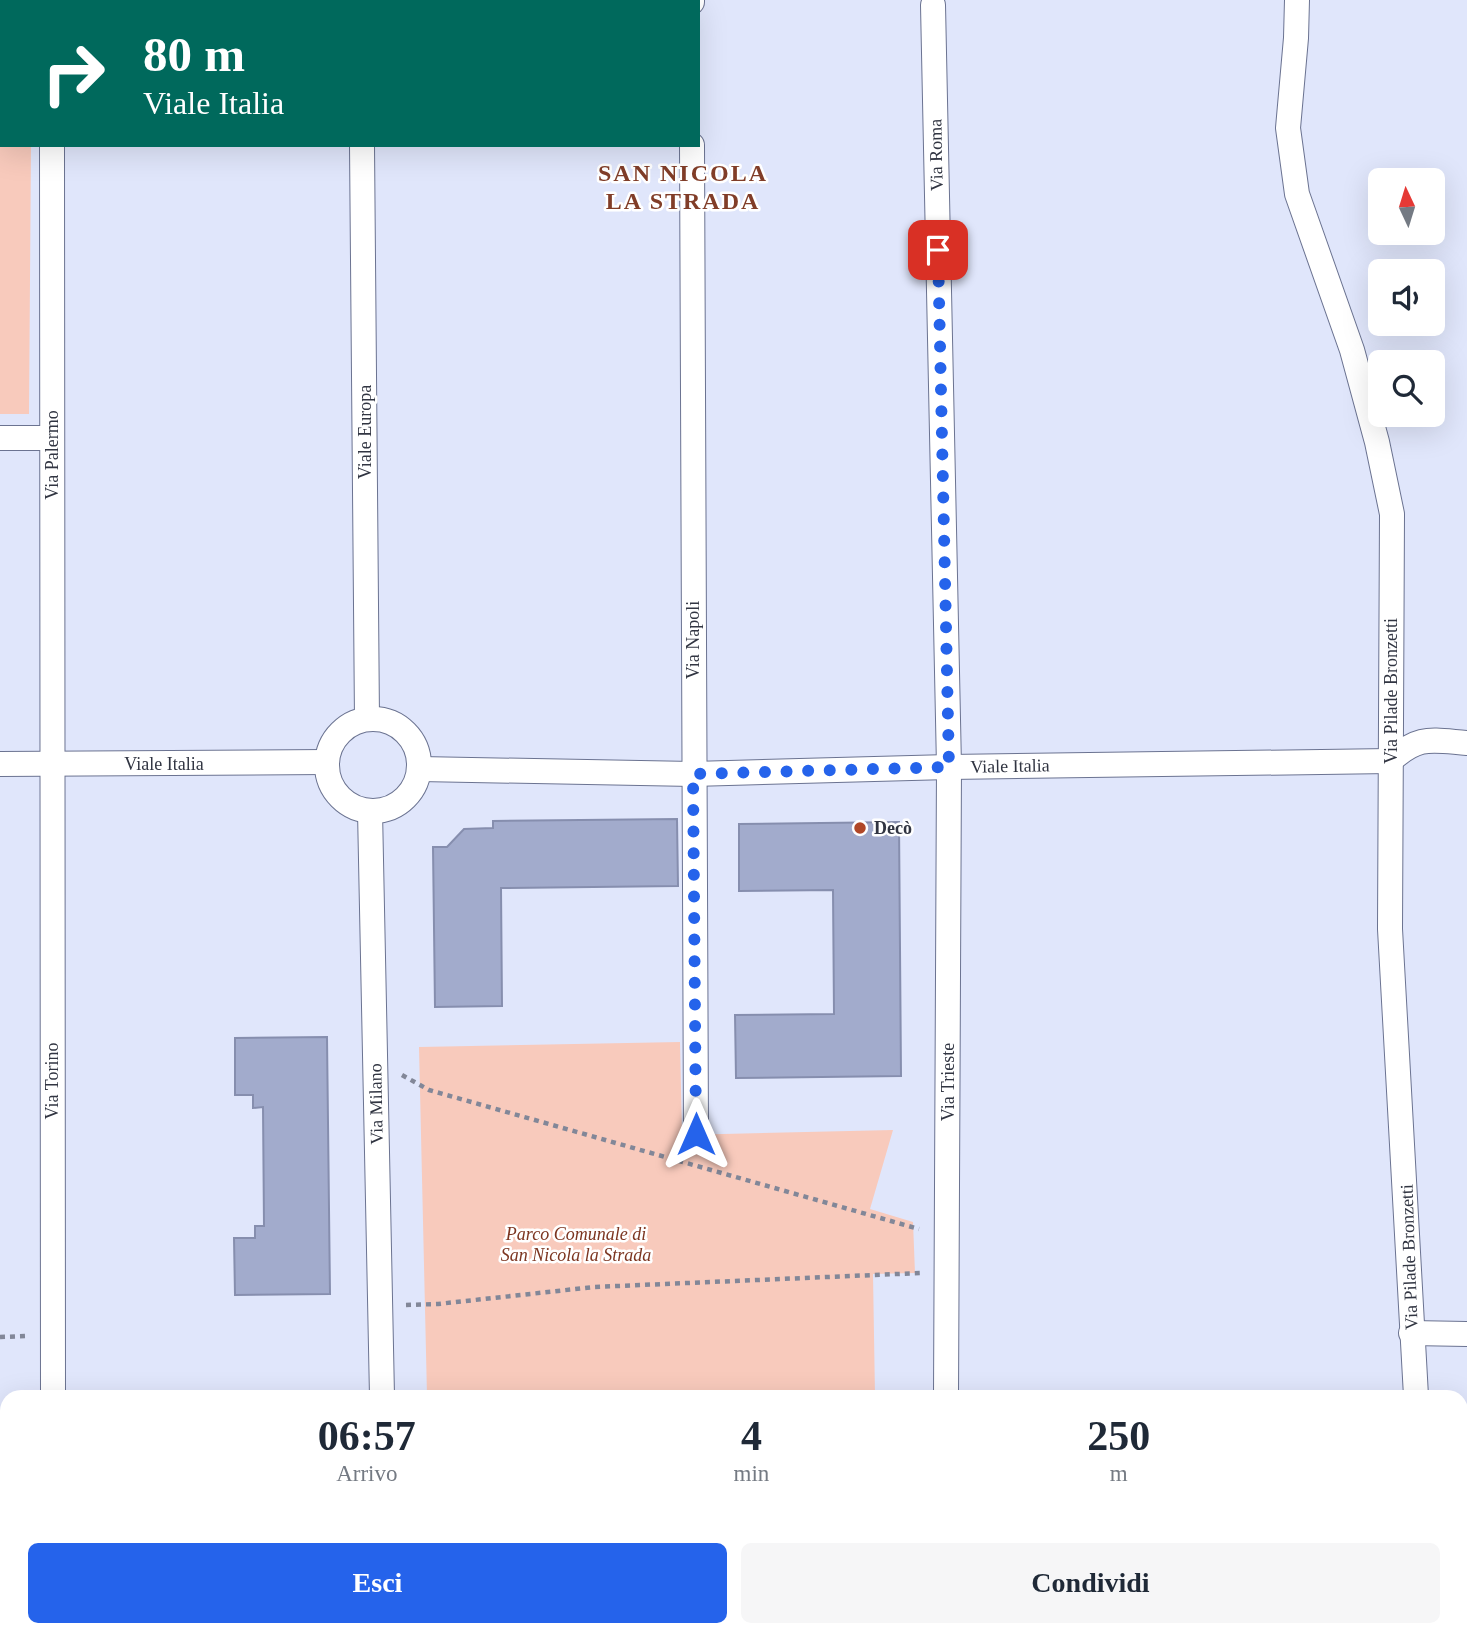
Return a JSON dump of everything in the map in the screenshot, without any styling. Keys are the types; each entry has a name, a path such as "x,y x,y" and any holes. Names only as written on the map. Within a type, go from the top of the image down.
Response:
{"street":[{"name":"Via Pilade Bronzetti","path":"1297,0 1288,128 1297,194 1352,350 1377,442 1392,514 1390,929 1416,1390"},
{"name":"Via Roma","path":"933,5 949,767"},
{"name":"Via Palermo","path":"51,765 52,147"},
{"name":"Viale Europa","path":"362,147 367,719"},
{"name":"Via Napoli","path":"692,147 696,1134"},
{"path":"0,438 52,438"},
{"path":"367,719 394,724 406,732 419,756 420,769 416,783 397,805 370,811 344,801 334,790 328,777 327,762 331,747 339,734 352,724 367,719"},
{"path":"1390,761 1409,744 1435,740 1467,743"},
{"name":"Viale Italia","path":"420,769 693,774 949,767 1390,761"},
{"name":"Viale Italia","path":"0,764 327,762"},
{"name":"Via Torino","path":"51,765 53,1390"},
{"name":"Via Trieste","path":"946,1390 949,767"},
{"name":"Via Milano","path":"370,811 382,1390"},
{"path":"1411,1334 1467,1334"}],"path":[{"path":"375,1061 429,1090 947,1237"},
{"path":"380,1306 438,1304 594,1287 947,1272"}],"green space":[{"path":"0,147 31,147 29,414 0,414"},
{"name":"Parco Comunale di San Nicola la Strada","path":"680,1042 682,1135 893,1130 870,1209 913,1222 915,1273 873,1274 875,1390 427,1390 419,1047"}],"building":[{"path":"677,819 678,886 501,888 502,1006 435,1007 433,847 447,847 464,829 493,828 493,821"},
{"path":"899,822 901,1076 736,1078 735,1015 834,1014 833,890 739,891 739,824"},
{"path":"327,1037 330,1294 235,1295 234,1238 255,1238 255,1226 264,1226 263,1107 253,1108 253,1095 235,1095 235,1038"}],"place":[{"name":"Decò","path":"860,828"}],"district":[{"name":"SAN NICOLA LA STRADA","path":"683,187"}],"route":[{"path":"696,1134 693,774 949,767 938,250"}]}
